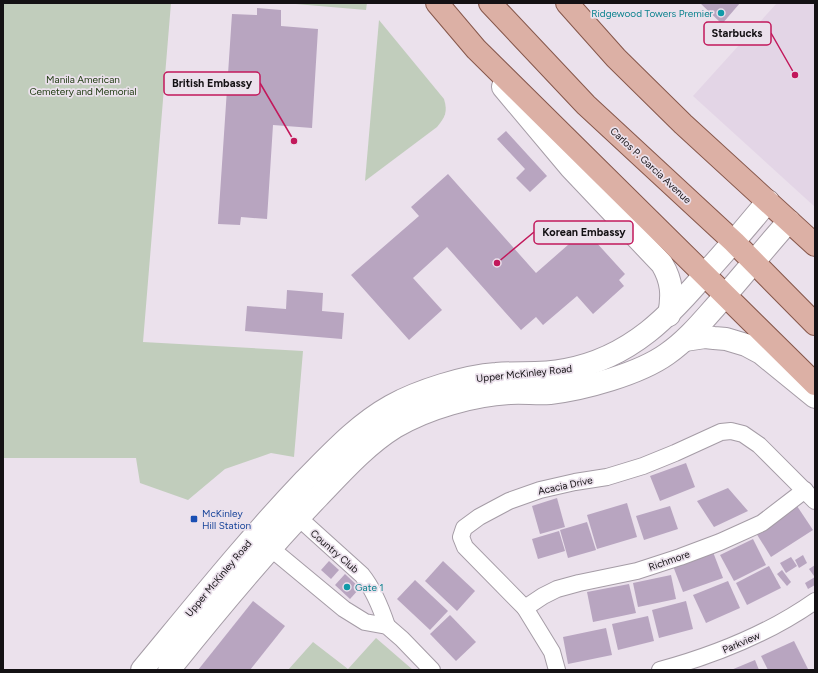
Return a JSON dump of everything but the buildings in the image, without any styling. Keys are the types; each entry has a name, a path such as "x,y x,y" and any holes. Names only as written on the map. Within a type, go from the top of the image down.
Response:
{"main road":[{"path":"437,3 476,49 506,90 571,168 662,264 669,277 672,289 669,315"},
{"name":"Carlos P. Garcia Avenue","path":"490,3 586,105 754,261 815,324"},
{"path":"567,3 616,58 683,124 815,245"},
{"path":"476,49 815,384"},
{"name":"Upper McKinley Road","path":"169,670 227,598 262,541 283,503 359,428 402,400 439,387 476,377 501,373 549,372 584,366 632,344 669,315 705,276 768,201"},
{"name":"Upper McKinley Road","path":"142,670 262,541 298,519 350,464 395,427 444,406 480,397 513,393 549,393 585,387 614,378 652,363 666,355 684,340 726,295 789,220"},
{"path":"684,340 705,337 726,339 746,345 761,353 815,397"}],"street":[{"name":"Acacia Drive","path":"558,670 552,652 524,608 465,547 461,537 464,528 479,517 509,501 540,490 607,477 675,453 721,432 732,431 743,434 759,445 810,496"},
{"name":"Richmore","path":"524,608 557,589 637,571 720,542 762,524 810,496"},
{"name":"Country Club","path":"283,503 298,519 362,575 369,583 387,626 422,658 432,670"},
{"path":"262,541 332,600 350,613 365,622 387,626"},
{"name":"Parkview","path":"662,670 720,651 762,633 815,601"}],"shaded area":[{"path":"777,3 815,3 815,207 693,96"}],"green space":[{"name":"Manila American Cemetery and Memorial","path":"3,3 171,3 143,342 303,351 294,457 271,453 225,469 188,500 140,483 136,458 3,458"},
{"path":"284,3 367,3 366,10"},
{"path":"379,20 444,99 446,111 437,127 365,181"},
{"path":"376,638 413,670 288,670 313,642 348,669"}],"place":[{"name":"Ridgewood Towers Premier","path":"721,13"},
{"name":"Starbucks","path":"795,75"},
{"name":"British Embassy","path":"294,141"},
{"name":"Korean Embassy","path":"497,263"},
{"name":"McKinley Hill Station","path":"194,519"},
{"name":"Gate 1","path":"347,587"}]}
